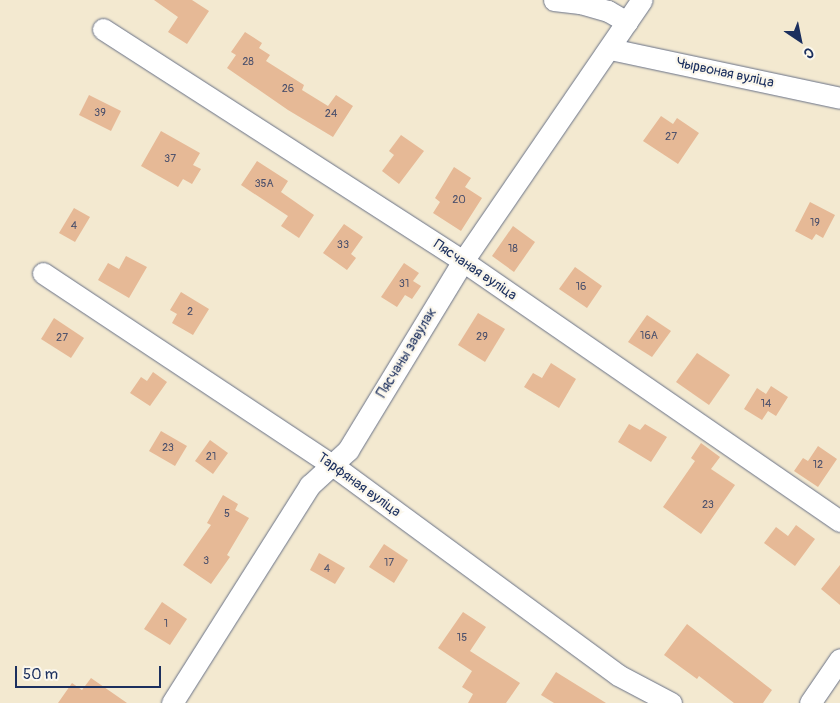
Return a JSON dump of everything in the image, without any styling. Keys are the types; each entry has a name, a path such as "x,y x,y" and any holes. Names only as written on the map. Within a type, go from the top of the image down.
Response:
{"street":[{"path":"554,0 580,3 608,11 627,22"},
{"name":"Пясчаны завулак","path":"172,703 310,485 348,450 463,261 642,0"},
{"name":"Пясчаная вуліца","path":"103,29 463,261 840,521"},
{"name":"Чырвоная вуліца","path":"610,49 840,98"},
{"name":"Тарфяная вуліца","path":"42,273 331,464 618,675 671,703"},
{"path":"810,703 840,659"}],"building":[{"path":"154,0 192,0 209,11 187,44 168,32 178,17"},
{"path":"245,32 262,43 259,48 270,55 266,61 304,85 302,90 328,106 336,95 353,106 333,137 288,110 227,68 236,55 231,52"},
{"path":"89,95 121,111 111,131 79,115"},
{"path":"661,116 673,124 677,118 699,133 678,164 643,141"},
{"path":"161,131 200,153 193,165 201,169 192,184 183,179 178,187 141,166"},
{"path":"401,135 424,151 399,184 382,171 394,155 389,151"},
{"path":"257,161 288,181 281,192 314,215 299,238 281,226 288,216 241,185"},
{"path":"454,167 471,178 465,187 482,198 461,231 433,213 440,202 435,198"},
{"path":"810,202 835,215 823,238 816,234 812,240 795,231"},
{"path":"74,208 90,217 75,242 59,233"},
{"path":"344,224 363,237 351,254 356,258 347,270 323,253"},
{"path":"513,226 535,242 514,272 492,256"},
{"path":"126,256 147,267 129,298 98,280 108,263 119,269"},
{"path":"404,263 419,273 413,281 421,286 412,299 405,295 397,307 381,297"},
{"path":"575,267 602,286 587,308 559,289"},
{"path":"181,292 209,309 193,335 172,323 177,314 170,310"},
{"path":"478,313 505,329 485,362 458,345"},
{"path":"647,315 671,331 652,357 628,342"},
{"path":"54,318 84,338 71,358 41,339"},
{"path":"697,353 730,375 709,405 676,382"},
{"path":"551,363 576,379 559,408 524,387 533,373 542,378"},
{"path":"153,372 167,382 150,406 130,393 141,377 147,381"},
{"path":"771,386 788,397 776,416 768,411 762,420 744,409 757,388 766,394"},
{"path":"629,424 640,430 645,424 667,437 651,462 618,442"},
{"path":"161,431 187,446 175,466 149,451"},
{"path":"210,440 228,453 213,474 195,461"},
{"path":"701,443 720,457 711,469 735,485 701,534 663,507 695,461 691,458"},
{"path":"818,446 837,459 818,487 794,471 803,458 808,461"},
{"path":"223,495 238,504 235,510 249,518 227,555 230,557 211,584 183,565 211,525 207,523"},
{"path":"796,525 815,539 795,566 764,543 776,527 788,536"},
{"path":"384,544 408,560 394,583 369,567"},
{"path":"319,553 345,568 335,584 310,570"},
{"path":"840,565 840,605 821,589"},
{"path":"162,602 187,619 170,645 144,629"},
{"path":"463,612 486,627 470,651 520,683 506,703 468,703 473,694 462,687 472,671 438,648"},
{"path":"687,624 772,690 763,703 734,703 699,676 697,679 664,655"},
{"path":"556,672 606,703 554,703 541,695"},
{"path":"91,678 127,703 58,703 72,683 82,690"}]}
